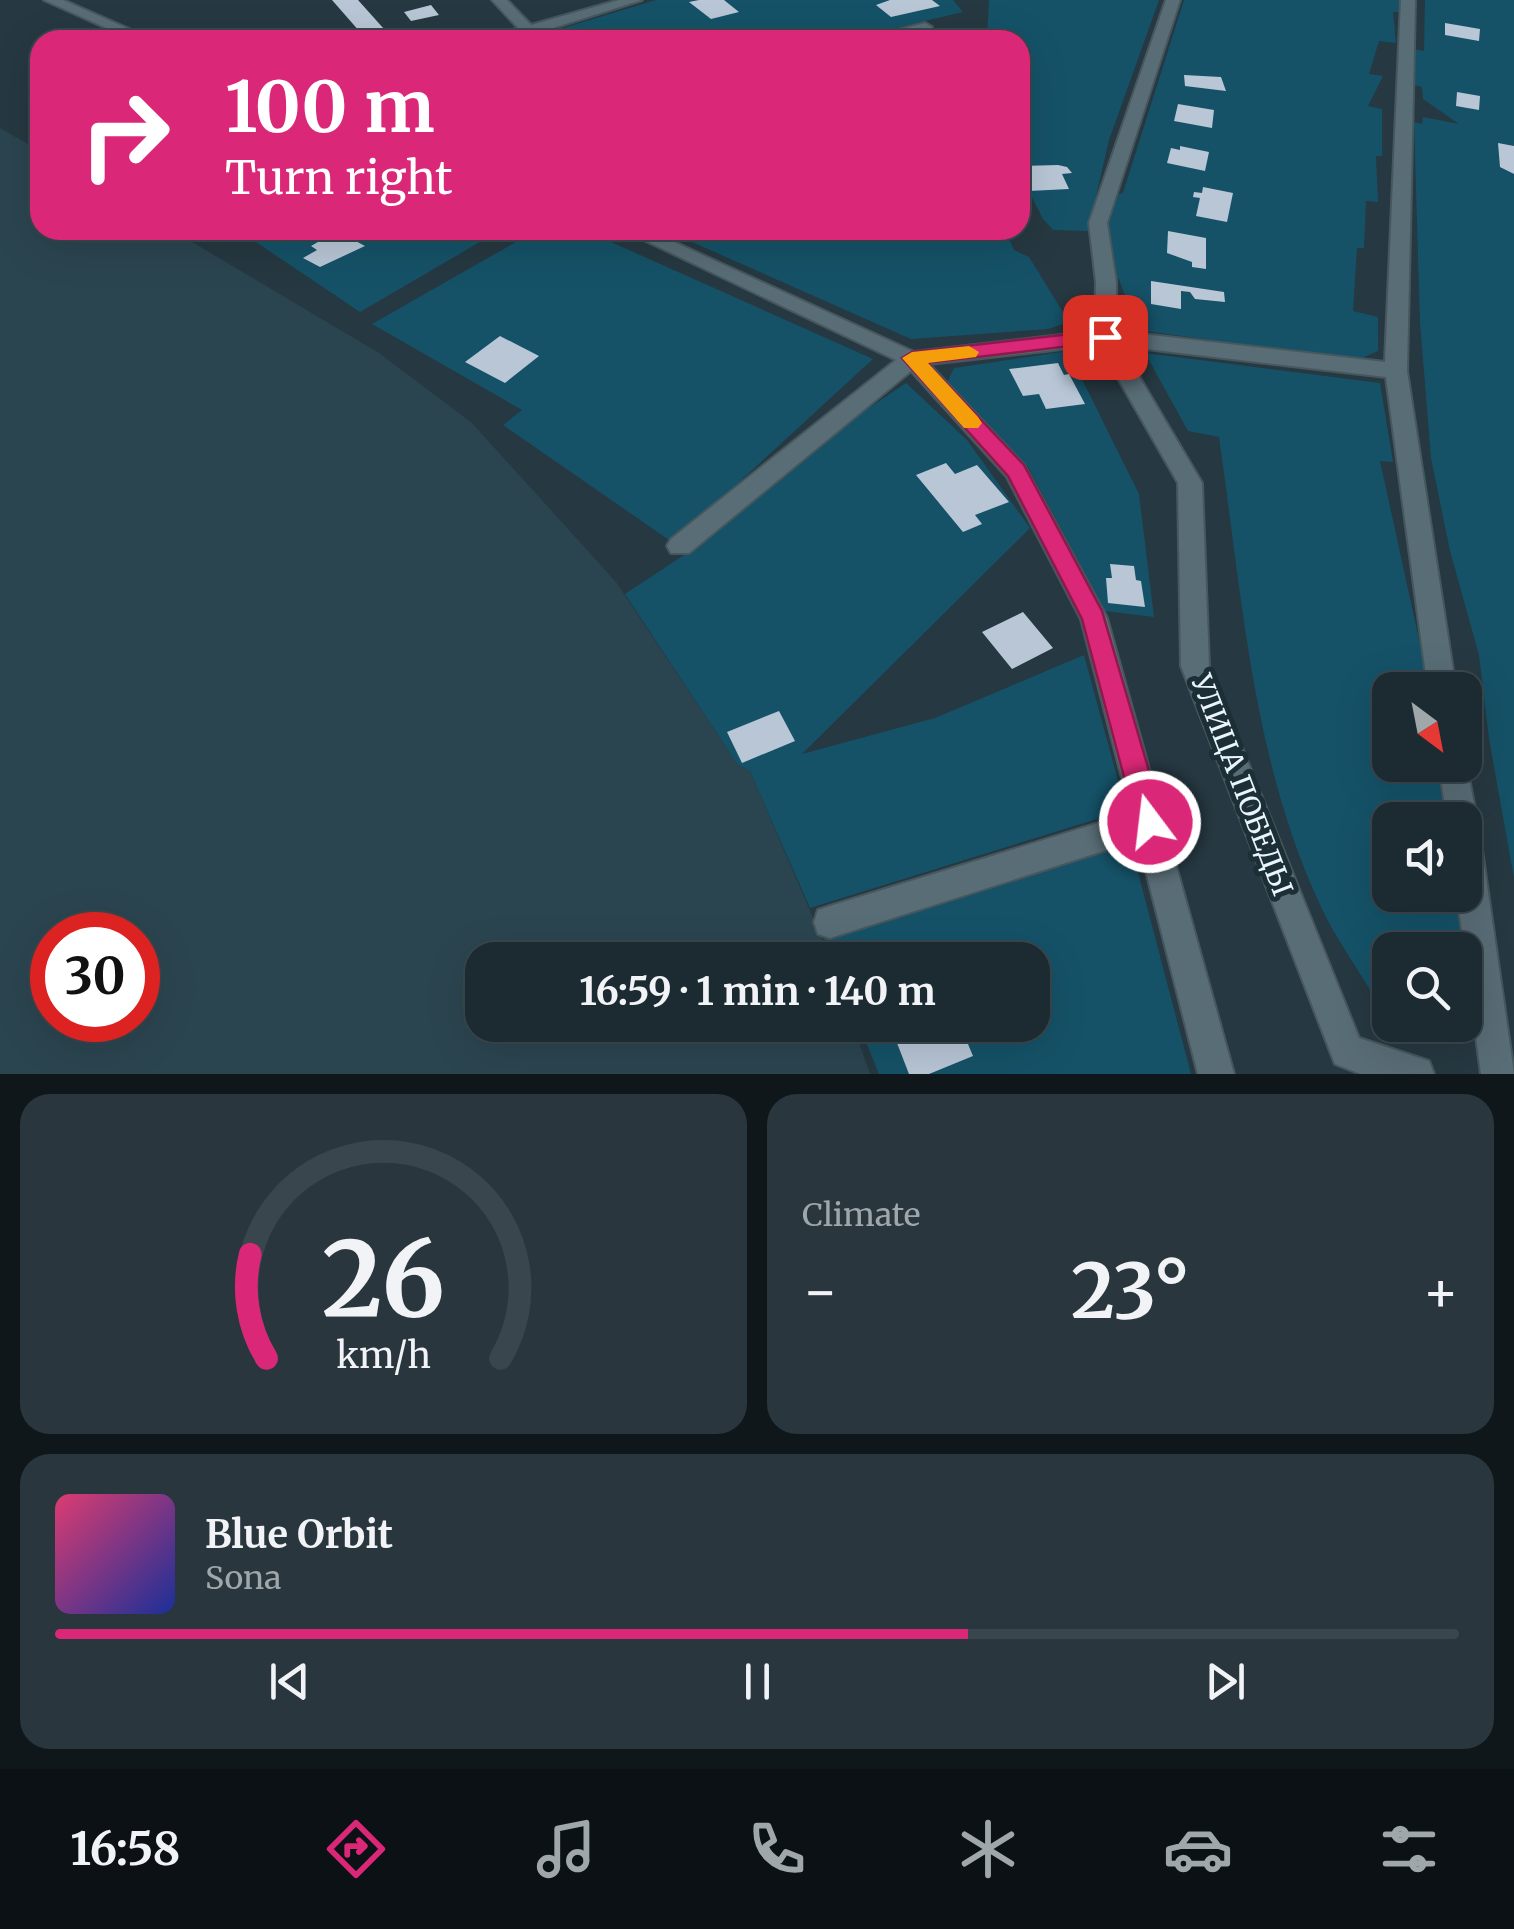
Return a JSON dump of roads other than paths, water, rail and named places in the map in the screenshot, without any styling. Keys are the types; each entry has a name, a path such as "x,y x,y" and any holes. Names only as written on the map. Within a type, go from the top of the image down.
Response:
{"street":[{"path":"51,0 122,30"},
{"path":"498,0 528,30"},
{"path":"532,30 635,0"},
{"path":"1105,337 1106,282 1098,223 1173,0"},
{"path":"1408,0 1396,371 1439,672"},
{"path":"911,30 925,27"},
{"path":"663,240 912,358 1016,471 1094,618 1216,1074"},
{"path":"680,546 912,358 1105,337 1396,371"},
{"name":"УЛИЦА ПОБЕДЫ","path":"1105,337 1190,483 1195,666 1347,1052 1416,1074"},
{"path":"830,922 1150,822"},
{"path":"1475,912 1499,1074"}]}
